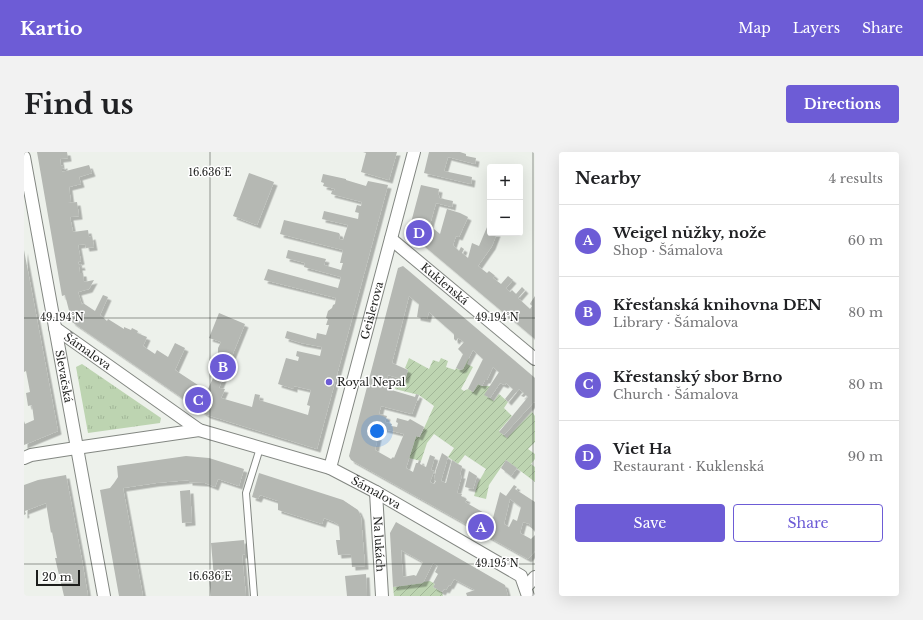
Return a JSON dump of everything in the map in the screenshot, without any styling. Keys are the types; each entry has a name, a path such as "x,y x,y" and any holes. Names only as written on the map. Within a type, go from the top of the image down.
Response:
{"street":[{"name":"Geislerova","path":"330,468 414,152"},
{"name":"Slevačská","path":"24,157 104,596"},
{"name":"Kuklenská","path":"391,239 535,359"},
{"name":"Šámalova","path":"55,328 199,430 330,468 376,492 521,576 527,592"},
{"name":"Šámalova","path":"24,458 31,455 199,430"},
{"name":"Na lukách","path":"376,492 382,596"},
{"path":"527,592 535,577"}],"lane":[{"path":"254,596 246,493 260,448"}],"green space":[{"path":"409,358 429,369 433,360 439,362 441,358 448,361 446,367 460,370 463,369 468,358 467,364 473,367 461,389 464,391 468,389 473,392 478,384 482,386 490,386 485,395 494,401 499,394 508,402 504,408 512,416 499,431 507,438 532,412 535,416 535,442 528,449 535,454 535,459 531,464 535,467 535,482 506,460 489,485 486,499 474,496 478,483 486,469 465,455 458,464 448,457 454,448 434,434 427,443 421,461 409,458 416,436 420,437 434,406 419,395 395,389 399,378 405,380 408,370 405,368"},
{"path":"82,364 161,418 160,423 88,433 76,367"},
{"path":"430,581 435,584 433,587 442,592 443,596 394,596 393,587"}],"building":[{"path":"37,152 67,152 68,158 60,159 61,166 64,165 62,172 89,165 92,173 79,177 81,184 69,187 71,202 68,203 77,202 79,216 70,217 73,232 88,230 89,237 92,236 94,247 86,248 85,244 78,245 81,261 78,262 82,267 79,267 80,273 83,273 84,282 94,280 89,289 78,292 82,305 83,303 95,311 103,295 108,297 100,315 107,321 108,319 124,329 124,327 131,330 132,328 138,331 137,333 147,337 143,346 155,354 157,350 168,357 175,343 185,348 175,370 207,391 215,374 210,372 218,355 218,348 221,342 209,338 219,313 245,324 219,388 225,389 221,398 252,407 255,394 260,395 259,400 308,415 310,406 307,405 311,390 294,386 294,389 278,384 286,358 298,361 299,357 296,356 297,351 320,356 322,347 285,338 287,331 316,339 317,333 326,335 329,325 326,325 328,319 326,318 328,311 335,304 336,298 264,280 268,269 338,288 341,277 304,267 305,263 286,258 288,250 326,259 324,265 341,270 343,263 340,263 343,250 280,234 284,220 339,233 339,239 343,240 348,225 322,219 324,211 358,219 359,213 355,212 357,205 361,206 362,202 331,194 335,189 323,186 324,183 321,182 323,174 346,179 366,186 368,181 388,185 317,449 207,415 72,322 65,295 62,296"},
{"path":"363,152 397,152 389,180 361,172 366,153"},
{"path":"429,152 460,152 466,154 466,156 476,158 475,164 448,157 444,171 472,177 471,184 424,173"},
{"path":"249,173 274,182 257,225 233,216"},
{"path":"421,185 439,189 439,198 453,201 452,207 436,203 429,228 434,229 440,234 447,209 468,217 459,237 456,236 453,245 459,251 461,247 464,249 462,253 468,258 472,243 479,246 487,227 487,236 496,236 492,246 478,266 487,273 489,271 493,274 495,276 493,278 501,284 508,276 513,280 506,288 510,292 512,290 516,294 522,287 525,290 518,298 530,309 532,306 530,304 535,296 535,339 410,234 409,230"},
{"path":"24,250 58,431 24,445 24,421 25,424 34,420 32,405 28,406 26,393 30,392 26,371 24,372"},
{"path":"403,266 535,378 535,403 534,402 504,435 499,432 528,397 526,395 524,397 521,396 524,393 519,389 508,402 505,399 513,389 506,383 505,385 500,383 490,398 484,395 499,372 493,367 487,380 485,380 482,386 478,384 473,392 468,389 483,359 473,350 463,369 460,370 456,368 463,354 458,349 464,342 458,338 456,341 454,339 454,334 429,312 427,319 417,317 419,304 409,296 392,363 408,370 405,380 388,375 385,388 415,397 416,394 419,395 412,414 381,406 379,414 387,416 385,422 392,424 391,426 397,427 397,418 408,421 410,419 424,427 419,437 416,436 406,468 413,472 416,463 418,463 419,460 421,461 420,464 426,467 430,455 435,457 431,470 434,471 430,482 434,484 436,481 434,480 436,470 442,453 448,457 441,481 446,483 452,460 462,466 460,475 462,475 457,493 462,494 461,496 467,499 465,502 493,518 500,492 506,496 514,485 517,487 515,489 535,502 535,531 529,526 530,524 523,522 520,533 531,539 535,535 535,551 528,559 351,460 349,456 398,268","holes":["380,428 404,434 394,458 393,457 391,459 375,450","510,499 521,507 517,521 513,519 509,527 504,524"]},
{"path":"186,456 209,458 244,469 239,486 218,479 215,487 205,483 189,482 189,480 123,488 143,596 119,596 100,490 110,488 114,483 118,477 117,466"},
{"path":"506,460 517,468 511,476 501,468"},
{"path":"469,471 477,476 473,489 465,487"},
{"path":"259,473 343,500 358,510 361,517 365,566 352,567 351,554 338,555 336,540 340,540 339,525 324,518 322,524 278,510 278,501 260,495 258,499 252,497"},
{"path":"66,475 88,596 64,596 55,558 57,558 46,503 25,511 26,514 24,515 24,485 38,480"},
{"path":"190,490 192,522 182,523 180,491"},
{"path":"396,522 505,585 508,596 467,596 466,593 475,590 454,579 450,586 449,585 446,590 444,589 442,592 433,587 435,584 433,583 438,574 435,572 438,566 433,563 423,583 393,587 390,533","holes":["401,550 423,562 416,576 403,577"]},
{"path":"244,540 245,554 242,555 246,596 211,596 209,579 214,578 211,543"},
{"path":"366,574 367,596 347,596 345,576"}],"place":[{"name":"Viet Ha","path":"419,233"},
{"name":"Křesťanská knihovna DEN","path":"223,367"},
{"name":"Royal Nepal","path":"329,382"},
{"name":"Křestanský sbor Brno","path":"198,400"},
{"name":"Weigel nůžky, nože","path":"481,527"}]}
